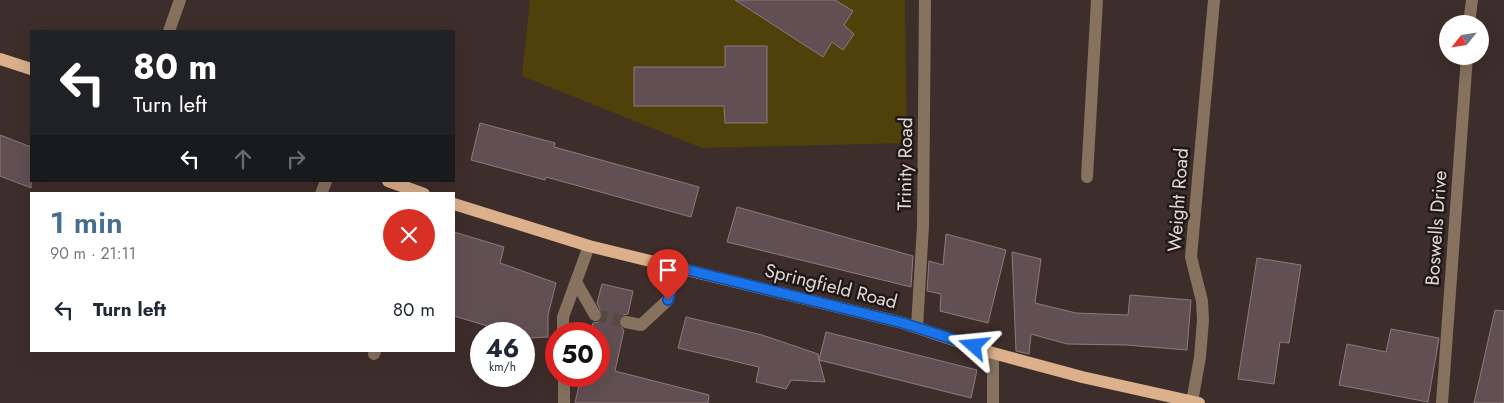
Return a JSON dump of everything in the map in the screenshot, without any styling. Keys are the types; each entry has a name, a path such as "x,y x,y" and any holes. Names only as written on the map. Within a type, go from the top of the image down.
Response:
{"main road":[{"path":"0,59 30,69"},
{"path":"391,182 418,192"},
{"name":"Springfield Road","path":"455,204 589,246 917,328 993,353 1139,391 1194,402"}],"street":[{"path":"169,30 180,0"},
{"name":"Trinity Road","path":"917,328 922,226 925,0"},
{"path":"1087,178 1097,0"},
{"name":"Weight Road","path":"1194,402 1203,320 1202,301 1191,257 1214,0"},
{"path":"1470,15 1472,0"},
{"name":"Boswells Drive","path":"1442,403 1466,65"},
{"path":"563,322 563,317 589,246"},
{"path":"626,322 641,325 668,300 676,267"},
{"path":"576,282 595,314"},
{"path":"993,353 993,403"},
{"path":"564,387 564,403"}],"shaded area":[{"path":"530,0 905,0 907,143 702,148 522,76"}],"building":[{"path":"735,0 835,0 853,11 844,25 854,34 843,50 832,42 823,57"},
{"path":"725,46 767,46 767,123 725,123 724,106 634,106 634,67 725,67"},
{"path":"480,123 555,143 554,147 699,187 691,217 546,177 545,180 471,160"},
{"path":"0,135 30,147 31,188 0,176"},
{"path":"737,207 913,256 911,287 727,242"},
{"path":"455,232 504,247 500,263 556,283 548,322 545,322 545,337 535,338 535,322 474,322 455,316"},
{"path":"946,234 1006,250 988,323 940,311 941,294 927,291 929,261 943,265"},
{"path":"1012,252 1041,259 1035,303 1076,313 1128,315 1130,295 1191,300 1187,350 1126,345 1067,344 1031,334 1029,354 1016,351"},
{"path":"1257,258 1301,265 1289,343 1280,342 1274,384 1238,379"},
{"path":"602,284 633,291 628,314 623,315 618,320 619,325 624,330 615,371 709,395 708,403 575,403 579,387 610,387 610,322 599,322 603,316 597,303"},
{"path":"1495,310 1504,311 1504,403 1474,403"},
{"path":"686,317 762,335 818,354 825,382 791,380 786,389 756,382 759,367 678,348"},
{"path":"1391,329 1439,338 1428,402 1339,385 1347,344 1386,352"},
{"path":"826,332 977,370 971,398 819,360"}],"tunnel":[{"path":"595,315 626,322"}],"route":[{"path":"668,300 676,267 903,323 974,346"}]}
